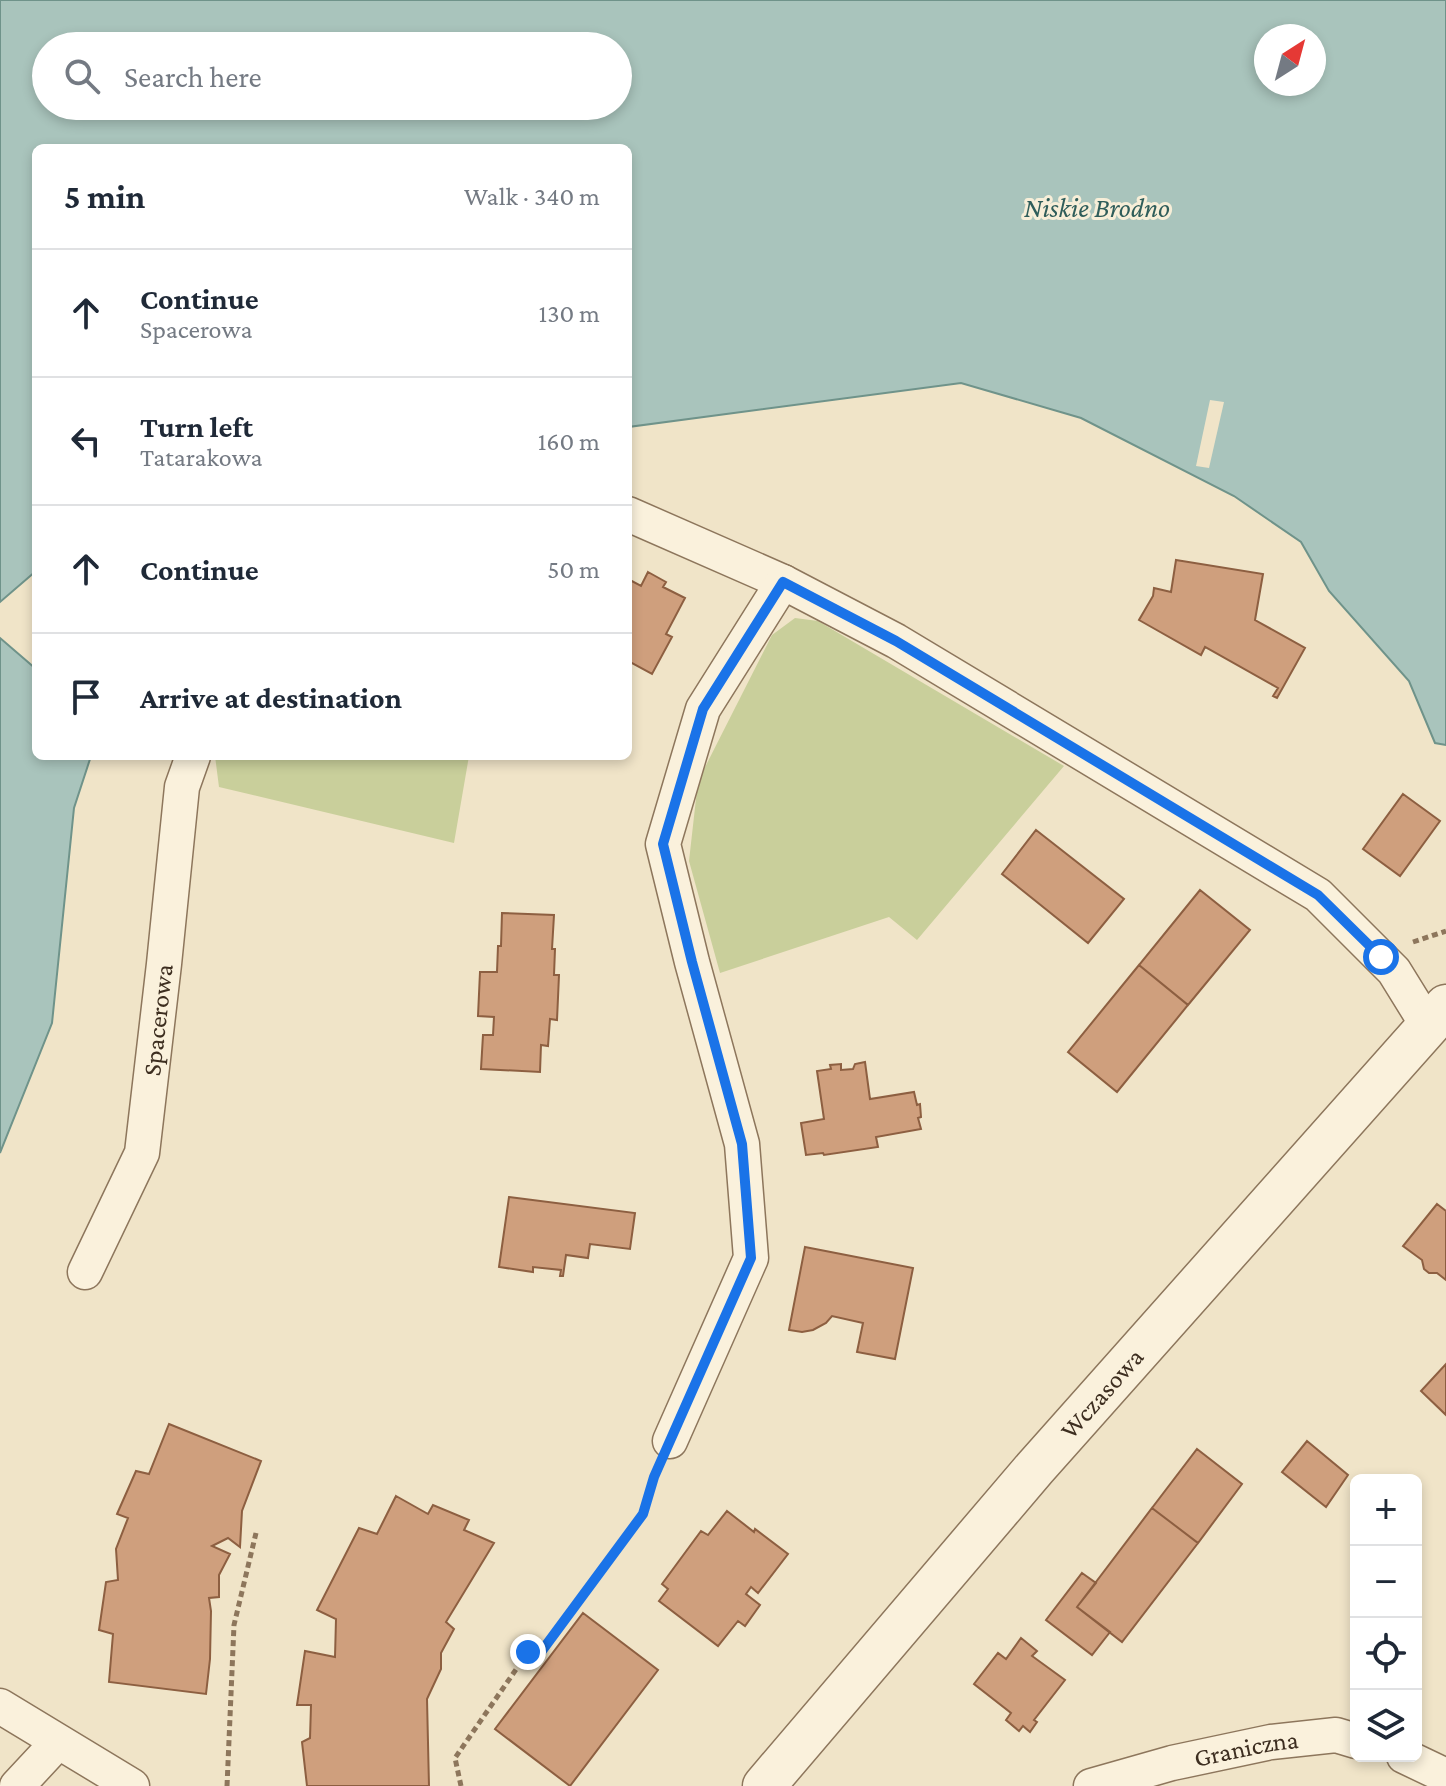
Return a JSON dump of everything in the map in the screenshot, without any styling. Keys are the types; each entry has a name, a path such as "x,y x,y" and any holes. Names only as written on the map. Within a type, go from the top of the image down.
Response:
{"street":[{"path":"632,516 783,582 896,641 1318,895 1437,1016"},
{"path":"670,1441 751,1258 742,1144 663,844 703,709 783,582"},
{"name":"Spacerowa","path":"85,1272 142,1153 182,787 192,760"},
{"name":"Wczasowa","path":"773,1783 1035,1468 1437,1016"},
{"path":"0,1706 132,1786"},
{"name":"Graniczna","path":"1091,1786 1172,1763 1271,1742 1336,1735 1350,1739"},
{"path":"17,1786 58,1742"},
{"path":"1417,1762 1446,1776"}],"path":[{"path":"461,1786 455,1758 528,1652 541,1652 643,1514 654,1477 670,1441"},
{"path":"227,1786 234,1625 256,1533"}],"green space":[{"path":"795,618 818,621 1064,766 917,940 889,917 720,973 689,861 698,781 772,635"},
{"path":"216,760 468,760 454,843 219,787"}],"water":[{"name":"Niskie Brodno","path":"0,0 1446,0 1446,745 1435,743 1409,681 1329,591 1301,542 1234,496 1081,418 961,383 632,426 632,144 32,144 32,574 0,602"},
{"path":"0,638 32,666 32,760 90,760 74,808 52,1023 0,1153"}],"pier":[{"path":"1210,400 1224,402 1209,468 1196,466"}],"building":[{"path":"1176,560 1263,574 1255,620 1305,648 1277,698 1273,696 1278,688 1205,647 1201,655 1139,620 1153,596 1154,588 1171,592"},
{"path":"648,572 666,582 663,587 685,598 666,634 672,637 652,674 632,663 632,581 641,586"},
{"path":"1403,794 1440,821 1400,876 1363,849"},
{"path":"1036,830 1124,899 1088,943 1002,874"},
{"path":"1200,890 1250,930 1188,1005 1139,965"},
{"path":"502,913 554,915 554,975 559,975 557,1020 550,1019 548,1046 541,1045 540,1072 481,1069 483,1035 493,1035 494,1017 478,1016 480,972 497,972"},
{"path":"1139,965 1188,1005 1117,1092 1068,1052"},
{"path":"865,1062 870,1099 914,1092 917,1105 920,1104 921,1117 918,1118 921,1129 876,1137 878,1147 806,1155 801,1123 824,1119 817,1071 841,1064 841,1070 853,1069 855,1064"},
{"path":"509,1197 635,1213 630,1249 590,1244 588,1258 566,1255 563,1276 560,1276 561,1270 533,1267 533,1272 499,1267"},
{"path":"1437,1204 1446,1211 1446,1280 1437,1273 1429,1273 1424,1269 1422,1260 1403,1246"},
{"path":"805,1247 913,1268 895,1359 857,1352 863,1323 832,1316 813,1330 789,1330"},
{"path":"1446,1364 1446,1415 1421,1391"},
{"path":"169,1424 261,1461 242,1511 240,1547 228,1538 212,1546 230,1554 219,1575 219,1597 209,1598 210,1659 206,1694 109,1682 113,1634 99,1630 106,1582 118,1580 116,1549 128,1518 117,1514 136,1471 149,1474"},
{"path":"1307,1441 1348,1475 1326,1507 1282,1472"},
{"path":"1197,1449 1242,1484 1198,1543 1152,1508"},
{"path":"396,1496 428,1514 433,1505 469,1520 464,1530 494,1543 446,1622 454,1629 441,1653 441,1669 427,1699 429,1786 307,1786 302,1742 310,1738 311,1705 297,1705 305,1651 335,1657 336,1619 317,1610 359,1528 377,1534"},
{"path":"1152,1508 1198,1543 1122,1642 1077,1607"},
{"path":"727,1511 788,1554 758,1593 751,1587 746,1594 760,1605 745,1626 738,1621 718,1646 659,1601 668,1589 662,1584 701,1531 708,1535"},
{"path":"1082,1573 1096,1583 1077,1607 1110,1632 1092,1655 1046,1620"},
{"path":"583,1613 658,1670 570,1786 495,1729"},
{"path":"1021,1638 1037,1651 1032,1656 1065,1680 1034,1720 1037,1722 1030,1732 1023,1726 1019,1731 1006,1720 1011,1713 974,1684 998,1653 1006,1659"}],"route":[{"path":"528,1652 541,1652 643,1514 654,1477 751,1258 742,1144 663,844 703,709 783,582 896,641 1318,895 1381,957"}]}
